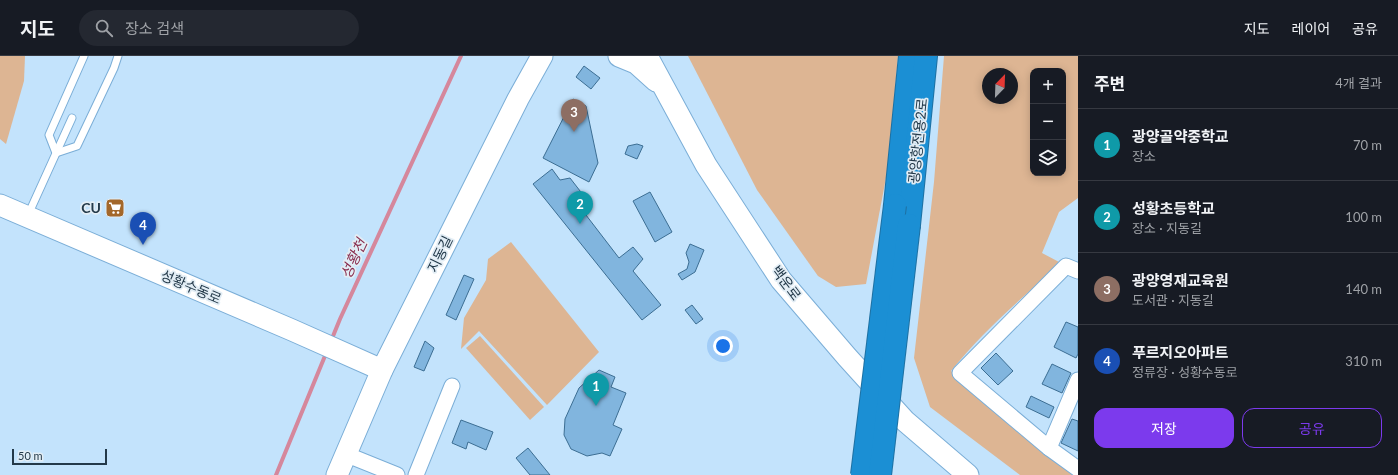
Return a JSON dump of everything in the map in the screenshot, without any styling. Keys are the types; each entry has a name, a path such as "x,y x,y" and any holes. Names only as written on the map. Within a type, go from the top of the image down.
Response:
{"highway":[{"name":"광양항전용2로","path":"862,475 895,205 910,56"},
{"name":"광양항전용2로","path":"880,475 909,225 926,56"}],"street":[{"name":"지동길","path":"337,475 382,370 518,98 542,56"},
{"path":"619,56 636,63 665,89"},
{"name":"백운로","path":"647,56 706,165 782,280 847,358 905,421 968,475"},
{"name":"성황수동로","path":"0,205 382,370"},
{"path":"1078,271 1066,266 960,373 1049,448 1078,469"},
{"path":"1049,448 1072,409 1078,380"},
{"path":"416,475 452,386"},
{"path":"345,454 397,475"}],"lane":[{"path":"56,153 48,135 84,56"},
{"path":"56,153 77,146 114,68 118,56"},
{"path":"27,217 72,118"}],"shaded area":[{"path":"0,56 25,56 24,81 6,144 0,139"},
{"path":"688,56 898,56 888,167 866,284 836,287 818,276 757,190"},
{"path":"944,56 1078,56 1078,198 1059,212 1042,253 1061,263 990,328 951,371 1078,471 1078,475 1020,475 930,407 914,358 934,182"},
{"path":"511,242 599,352 547,405 479,331 461,349 464,318 486,280 488,259"},
{"path":"480,336 544,407 530,420 466,348"}],"building":[{"path":"584,66 600,78 591,89 576,77"},
{"path":"573,99 586,106 598,163 589,182 543,158"},
{"path":"637,144 643,146 637,159 625,154 628,146"},
{"path":"552,169 560,180 570,178 584,196 576,202 619,258 633,247 643,259 633,271 661,305 642,320 533,184"},
{"path":"650,192 672,232 655,242 633,201"},
{"path":"690,244 704,250 695,272 682,280 678,274 687,269 689,262 686,253"},
{"path":"464,275 474,279 456,320 446,315"},
{"path":"692,305 703,319 696,324 685,310"},
{"path":"1066,322 1078,327 1078,354 1076,358 1054,347"},
{"path":"425,341 434,348 424,371 414,367"},
{"path":"996,353 1013,371 998,385 981,368"},
{"path":"1052,364 1071,373 1062,393 1042,384"},
{"path":"599,370 615,377 611,387 626,393 613,425 622,429 610,456 602,453 587,456 571,449 564,435 565,419 579,388"},
{"path":"1031,396 1054,407 1049,418 1026,407"},
{"path":"1072,419 1078,421 1078,451 1061,443"},
{"path":"461,420 493,432 486,450 468,442 466,449 452,443"},
{"path":"528,448 550,475 530,475 516,458"}],"waterway":[{"name":"성황천","path":"331,341 461,56"},
{"name":"성황천","path":"276,475 327,351"}],"place":[{"name":"광양영재교육원","path":"574,132"},
{"name":"CU","path":"115,208"},
{"name":"성황초등학교","path":"580,224"},
{"name":"푸르지오아파트","path":"143,245"},
{"name":"광양골약중학교","path":"596,406"}]}
